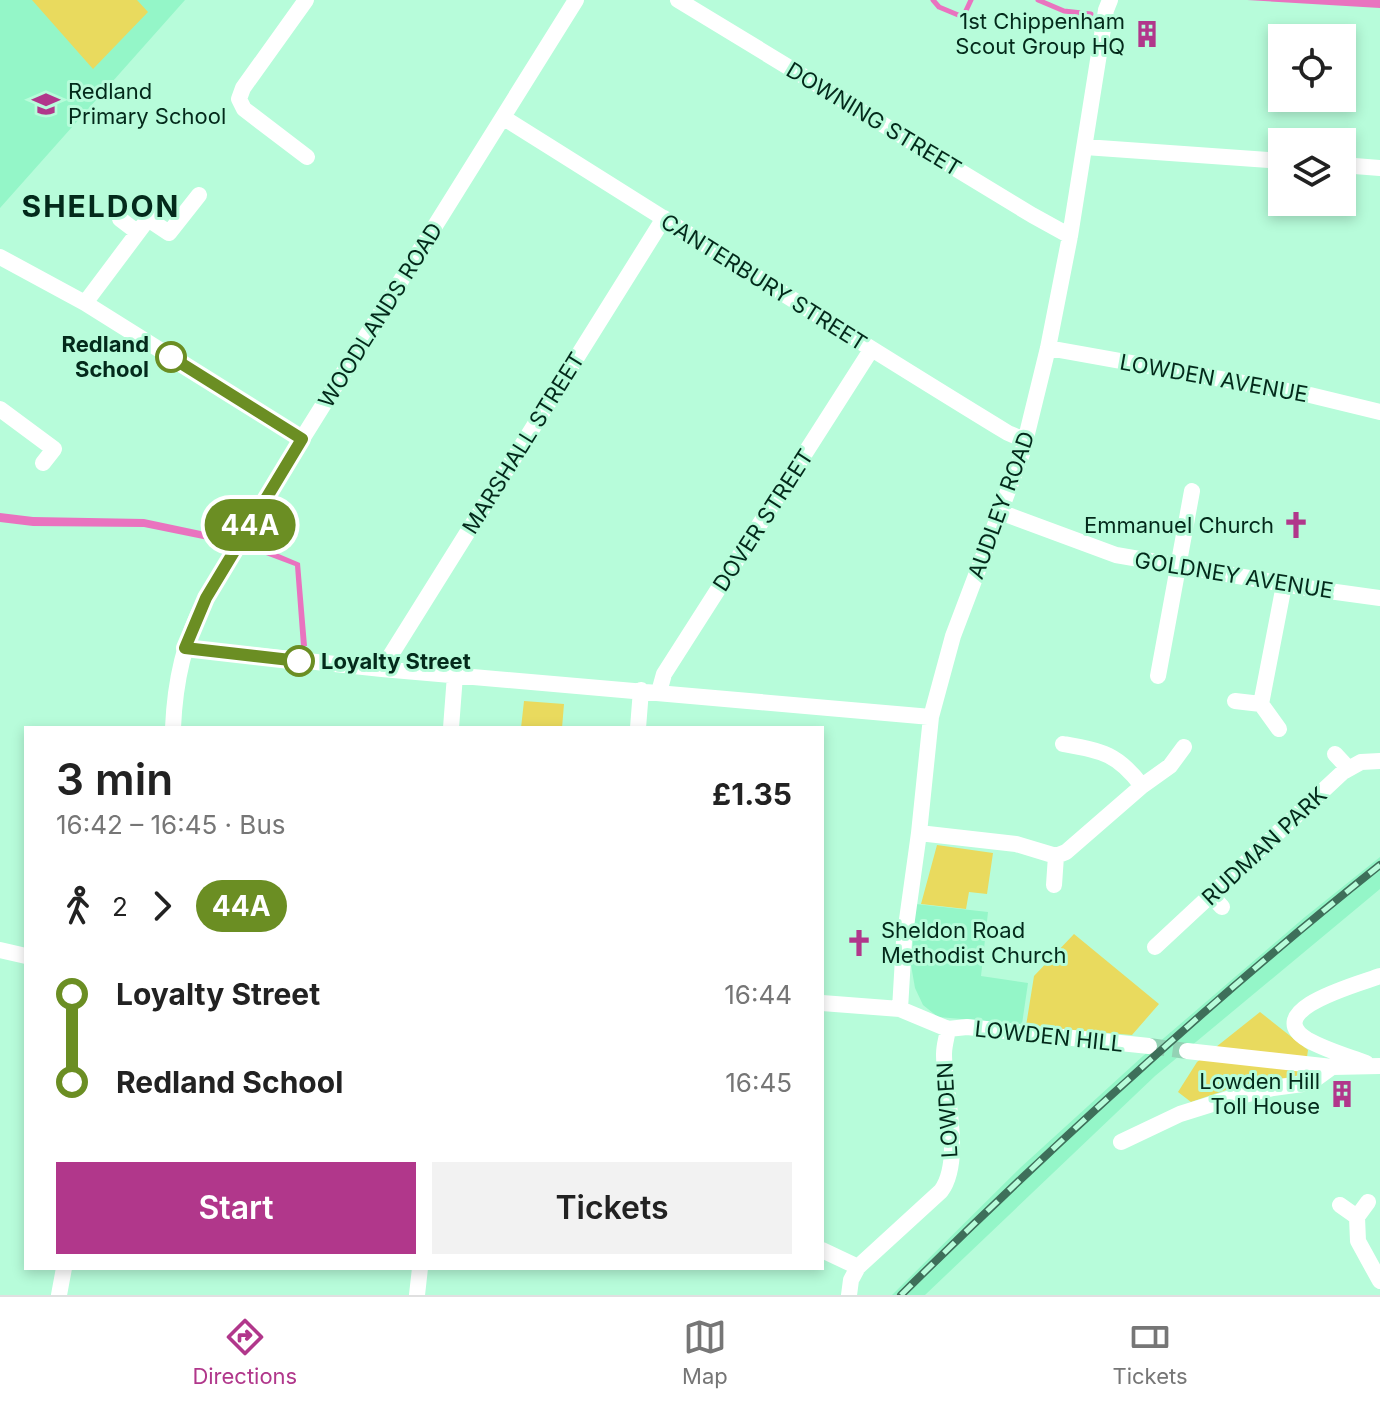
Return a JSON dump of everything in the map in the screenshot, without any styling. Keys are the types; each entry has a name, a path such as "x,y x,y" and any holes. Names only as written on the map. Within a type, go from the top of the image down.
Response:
{"street":[{"path":"306,0 243,88 239,99 244,109 307,157"},
{"name":"WOODLANDS ROAD","path":"173,726 175,685 185,648 206,598 576,0"},
{"name":"DOWNING STREET","path":"678,0 1070,236"},
{"name":"AUDLEY ROAD","path":"900,1009 904,941 931,717 953,636 1027,441 1070,236 1106,3"},
{"name":"CANTERBURY STREET","path":"504,118 871,350 1008,433 1027,441"},
{"path":"1085,147 1268,160"},
{"path":"1356,166 1380,168"},
{"path":"85,303 151,215 169,233 199,195"},
{"name":"MARSHALL STREET","path":"382,669 664,218"},
{"path":"120,219 137,232"},
{"path":"0,257 85,303 302,439"},
{"name":"LOWDEN AVENUE","path":"1048,348 1310,395 1380,412"},
{"name":"DOVER STREET","path":"659,692 664,674 871,350"},
{"path":"0,409 54,449 43,463"},
{"path":"1158,676 1192,491"},
{"name":"GOLDNEY AVENUE","path":"1000,512 1116,555 1284,585 1380,598"},
{"path":"1279,729 1261,704 1284,585"},
{"path":"185,648 382,669 931,717"},
{"path":"451,726 455,675"},
{"path":"638,726 641,690"},
{"path":"1235,701 1261,704"},
{"path":"1063,744 1110,754 1142,786"},
{"path":"919,833 1016,844 1056,856 1079,841 1170,766 1184,747"},
{"path":"1335,754 1348,768 1361,762 1380,761"},
{"name":"RUDMAN PARK","path":"1155,947 1217,901 1348,768"},
{"path":"1054,885 1056,856"},
{"path":"0,950 24,956"},
{"path":"1376,1066 1307,1039 1297,1030 1295,1022 1298,1013 1310,1003 1380,976"},
{"path":"824,1003 900,1009 948,1029"},
{"name":"LOWDEN HILL","path":"948,1029 967,1027 1149,1046"},
{"name":"LOWDEN","path":"849,1295 851,1280 858,1267 941,1191 948,1179 951,1149 944,1050 948,1029"},
{"path":"1187,1051 1332,1067 1376,1066"},
{"path":"1121,1142 1180,1114 1228,1099 1310,1083 1332,1067"},
{"path":"1368,1202 1357,1217 1358,1241 1380,1281"},
{"path":"1340,1205 1357,1217"},
{"path":"824,1251 858,1267"},
{"path":"59,1295 64,1270"},
{"path":"417,1295 420,1270"}],"shaded area":[{"name":"Redland Primary School","path":"0,0 185,0 0,208"},
{"path":"32,0 137,0 148,12 93,69"},
{"path":"1247,0 1380,0 1380,8"},
{"path":"0,513 33,517 144,519 215,534 213,541 144,527 33,526 0,522"},
{"path":"253,543 300,563 307,646 301,646 295,566 250,549"},
{"path":"524,701 564,704 562,726 521,726"},
{"path":"937,845 993,853 987,894 969,892 966,909 921,904"},
{"path":"1380,857 1380,889 1155,1076 925,1295 892,1295 1020,1168 1143,1056"},
{"path":"916,904 988,912 981,976 1028,983 1022,1024 938,1017 923,1005 915,988 911,965"},
{"path":"1074,934 1159,1004 1132,1035 1026,1026 1034,976"},
{"path":"1260,1012 1308,1050 1307,1057 1216,1047"},
{"path":"1202,1058 1306,1069 1305,1074 1226,1090 1191,1102 1178,1092"}],"waterway":[{"path":"933,0 939,7 963,17 971,0"},
{"path":"1038,0 1064,11 1091,14"}],"tunnel":[{"path":"1149,1046 1187,1051"}],"railway":[{"path":"901,1295 1135,1074 1256,967 1380,865"}],"bus line":[{"name":"44A","path":"171,357 302,439 206,598 185,648 299,661"}],"place":[{"name":"1st Chippenham Scout Group HQ","path":"1147,34"},
{"name":"Redland Primary School","path":"46,104"},
{"name":"Redland School","path":"171,357"},
{"name":"Emmanuel Church","path":"1296,525"},
{"name":"Loyalty Street","path":"299,661"},
{"name":"Sheldon Road Methodist Church","path":"859,943"},
{"name":"Lowden Hill Toll House","path":"1342,1094"}],"district":[{"name":"SHELDON","path":"101,206"}]}
